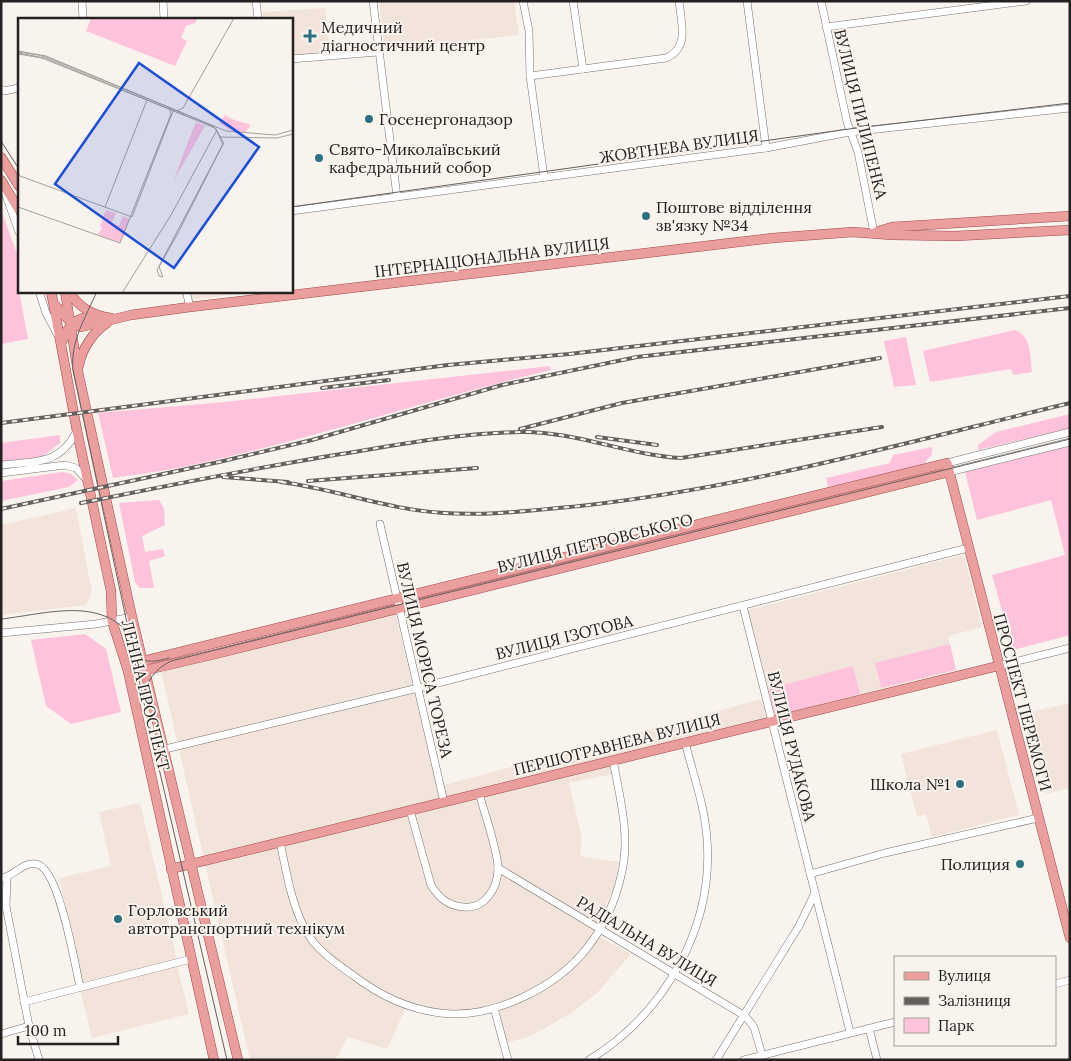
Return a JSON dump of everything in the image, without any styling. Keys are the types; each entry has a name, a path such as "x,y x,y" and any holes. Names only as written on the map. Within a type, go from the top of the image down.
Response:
{"main road":[{"path":"1,158 18,184"},
{"path":"1,181 18,208"},
{"name":"ІНТЕРНАЦІОНАЛЬНА ВУЛИЦЯ","path":"874,233 892,227 1070,216"},
{"name":"ІНТЕРНАЦІОНАЛЬНА ВУЛИЦЯ","path":"72,324 88,327 113,319 190,307 773,238 853,232 892,236 956,236 1070,230"},
{"name":"ЛЕНІНА ПРОСПЕКТ","path":"51,292 77,431 111,591 111,616 128,671 214,1060"},
{"name":"ЛЕНІНА ПРОСПЕКТ","path":"66,292 78,372 132,617 238,1060"},
{"name":"ІНТЕРНАЦІОНАЛЬНА ВУЛИЦЯ","path":"67,292 74,300 96,315 113,319"},
{"path":"55,306 72,324"},
{"path":"62,343 66,331 72,324 81,317 96,315"},
{"name":"ЛЕНІНА ПРОСПЕКТ","path":"78,372 84,349 102,326 113,319"},
{"name":"ПРОСПЕКТ ПЕРЕМОГИ","path":"948,468 1070,938"},
{"name":"ВУЛИЦЯ ПЕТРОВСЬКОГО","path":"128,671 134,673 144,666 948,468"},
{"name":"ПЕРШОТРАВНЕВА ВУЛИЦЯ","path":"171,869 998,666"}],"street":[{"path":"82,1 82,18"},
{"path":"163,1 164,18"},
{"path":"256,1 258,18"},
{"path":"373,1 397,197"},
{"path":"522,1 529,32 530,76 544,177"},
{"path":"573,1 583,69"},
{"path":"530,76 666,58 680,49 682,41 679,1"},
{"path":"747,1 766,148"},
{"name":"ВУЛИЦЯ ПИЛИПЕНКА","path":"820,1 850,132 858,152 874,233"},
{"path":"826,27 1026,1"},
{"path":"292,59 378,52"},
{"path":"1,89 4,91 18,88"},
{"name":"ЖОВТНЕВА ВУЛИЦЯ","path":"292,211 766,148 850,132 1070,108"},
{"path":"1,181 18,229"},
{"path":"38,292 46,313 62,343"},
{"path":"186,292 190,307"},
{"path":"1,466 57,456 67,447 77,431"},
{"name":"ВУЛИЦЯ ПЕТРОВСЬКОГО","path":"948,468 1070,432"},
{"name":"ВУЛИЦЯ ПЕТРОВСЬКОГО","path":"948,468 1070,442"},
{"path":"1,473 65,465 76,468 88,482"},
{"name":"ВУЛИЦЯ МОРІСА ТОРЕЗА","path":"380,524 444,802"},
{"name":"ВУЛИЦЯ ІЗОТОВА","path":"165,749 418,688 968,548"},
{"name":"ВУЛИЦЯ РУДАКОВА","path":"744,606 850,1032"},
{"path":"96,624 111,616 132,617"},
{"path":"1,633 96,624 110,627 121,644"},
{"name":"ПЕРШОТРАВНЕВА ВУЛИЦЯ","path":"998,666 1070,648"},
{"path":"589,1060 630,1030 650,1008 675,974 688,948 701,910 708,858 707,837 685,742"},
{"path":"280,842 294,901 301,921 320,950 339,966 387,997 419,1009 441,1014 465,1013 494,1008 520,999 556,976 587,948 600,928 616,896 626,834 613,760"},
{"path":"410,810 431,885 438,896 446,902 457,907 470,908 486,900 493,891 498,868 479,793"},
{"path":"810,874 885,853 1038,818"},
{"path":"39,1060 29,1026 6,906 4,877 20,867 30,864 42,866 47,870 59,900 80,988"},
{"name":"РАДІАЛЬНА ВУЛИЦЯ","path":"498,868 745,1016 754,1027 762,1055"},
{"path":"716,1060 799,926 815,893"},
{"path":"24,1002 191,959"},
{"path":"1056,984 1070,980"},
{"path":"494,1008 508,1060"},
{"path":"744,1060 894,1022"},
{"path":"1,1034 29,1026"},
{"path":"869,1028 877,1060"}],"shaded area":[{"path":"379,1 514,1 519,35 385,49"},
{"name":"Медичний діагностичний центр","path":"325,8 330,54 292,56 292,18 263,18 262,12"},
{"path":"190,292 254,292 191,300"},
{"path":"76,508 92,592 86,605 1,615 1,525"},
{"path":"964,555 982,627 948,636 956,670 775,716 748,610"},
{"path":"395,612 437,787 762,699 767,718 610,759 612,774 569,783 582,838 580,856 619,862 614,887 593,933 631,954 598,992 573,1012 531,1036 506,1043 496,1005 471,1010 448,1011 408,1003 387,1049 348,1037 335,1060 250,1060 161,671"},
{"path":"1070,703 1070,788 1046,794 1026,713"},
{"name":"Школа №1","path":"997,730 1019,815 932,837 926,814 917,817 901,754"},
{"name":"Горловський автотранспортний технікум","path":"140,803 177,960 83,982 59,878 111,866 99,812"},
{"path":"177,965 189,1014 92,1038 80,989"}],"green space":[{"path":"1,210 18,256 18,292 28,339 1,344"},
{"path":"1015,330 1025,337 1029,348 1032,372 1013,375 1011,369 930,382 923,351"},
{"path":"906,337 916,385 894,387 884,341"},
{"path":"550,366 551,370 237,455 162,471 113,478 98,413 225,402"},
{"path":"1070,414 1070,428 978,450 978,445 996,432"},
{"path":"60,435 60,443 42,457 1,462 1,443"},
{"path":"1070,446 1070,635 1013,650 992,575 1065,555 1051,500 977,520 965,472"},
{"path":"932,447 932,454 923,465 828,487 826,478 890,463 893,455"},
{"path":"62,472 71,474 78,480 69,487 1,501 1,481"},
{"path":"159,500 164,508 165,525 142,536 145,552 163,549 165,556 149,561 154,588 140,588 135,582 119,503"},
{"path":"85,634 106,649 121,712 71,724 46,706 31,640"},
{"path":"950,644 956,670 881,688 875,663"},
{"path":"853,666 860,694 775,716 768,689"}],"tram line":[{"path":"292,207 849,129 1070,103"},
{"path":"1,141 18,167"},
{"path":"97,292 76,339 73,370 147,717 227,1060"},
{"path":"143,699 146,687 152,676 171,661 1070,439"},
{"path":"1,619 51,612 85,611 101,615 116,622 128,633"},
{"path":"132,650 136,655 149,661 169,658"}],"railway":[{"path":"1,423 448,365 569,354 1070,296"},
{"path":"1,509 312,440 502,385 637,357 1070,308"},
{"path":"520,429 622,403 880,358"},
{"path":"322,388 389,380"},
{"path":"281,482 322,489 403,508 444,513 495,513 580,506 704,488 765,476 1070,403"},
{"path":"81,503 281,464 456,436 521,432 541,433 561,435 641,453 681,458 882,427"},
{"path":"597,437 657,445"},
{"path":"308,481 477,468"},
{"path":"223,477 288,482"}],"place":[{"name":"Медичний діагностичний центр","path":"310,36"},
{"name":"Госенергонадзор","path":"369,119"},
{"name":"Свято-Миколаївський кафедральний собор","path":"319,158"},
{"name":"Поштове відділення зв'язку №34","path":"646,216"},
{"name":"Школа №1","path":"960,784"},
{"name":"Полиция","path":"1020,864"},
{"name":"Горловський автотранспортний технікум","path":"118,919"}]}
